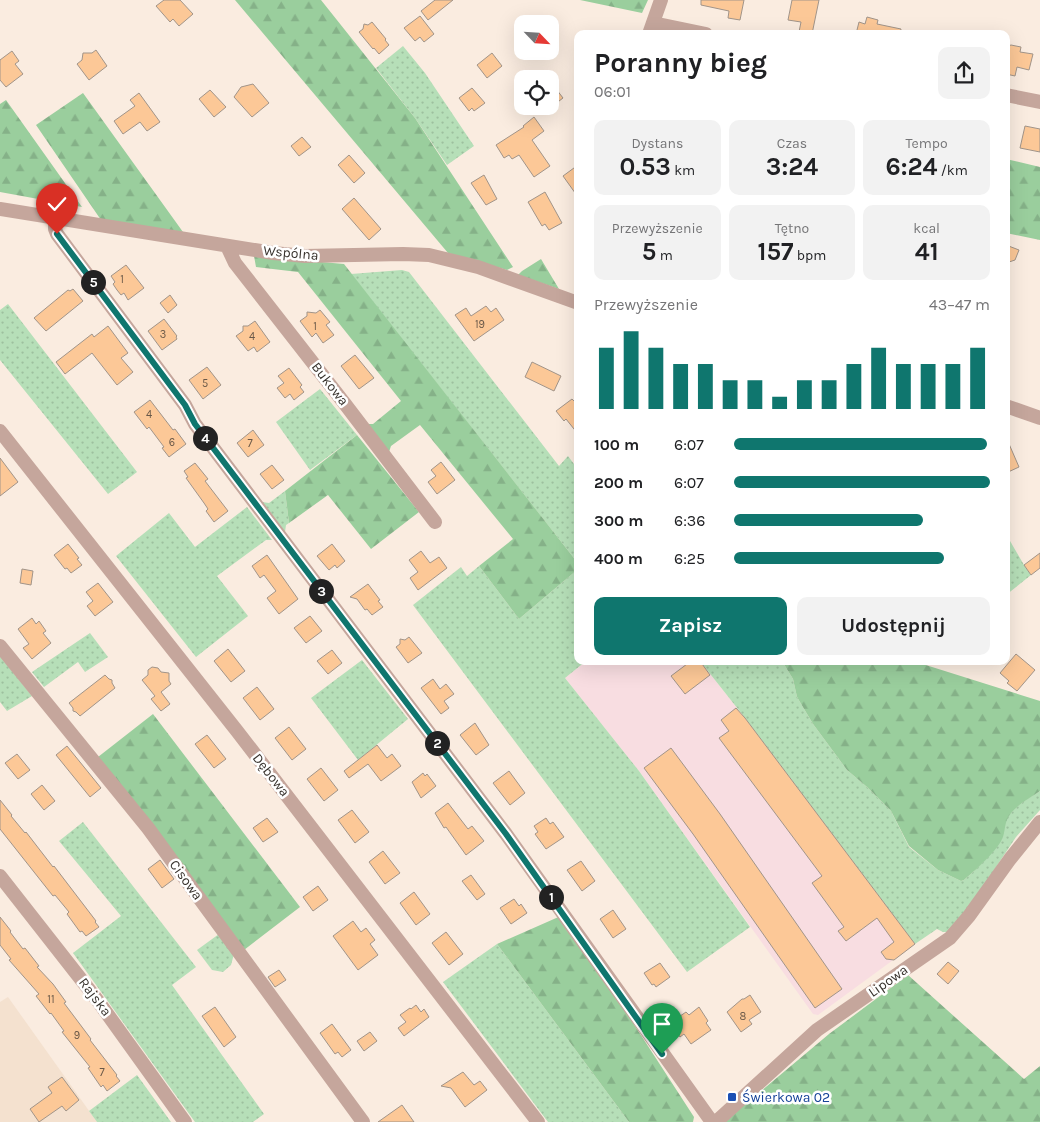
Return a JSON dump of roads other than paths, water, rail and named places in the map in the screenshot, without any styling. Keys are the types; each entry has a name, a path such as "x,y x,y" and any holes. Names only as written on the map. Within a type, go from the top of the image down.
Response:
{"street":[{"path":"661,0 651,28 669,30"},
{"path":"1010,96 1040,102"},
{"name":"Wspólna","path":"0,208 227,246 304,256 402,254 429,256 478,267 574,302"},
{"path":"55,217 57,234 185,405 195,424 506,834 714,1122"},
{"name":"Bukowa","path":"227,246 235,263 435,522"},
{"path":"1010,407 1040,418"},
{"name":"Dębowa","path":"0,431 231,723 538,1122"},
{"name":"Cisowa","path":"0,646 148,828 363,1122"},
{"name":"Lipowa","path":"714,1122 817,1030 950,938 970,916 1010,859 1040,822"},
{"name":"Rajska","path":"0,876 98,1001 185,1122"}],"place":[{"name":"Świerkowa 02","path":"732,1097"}]}
